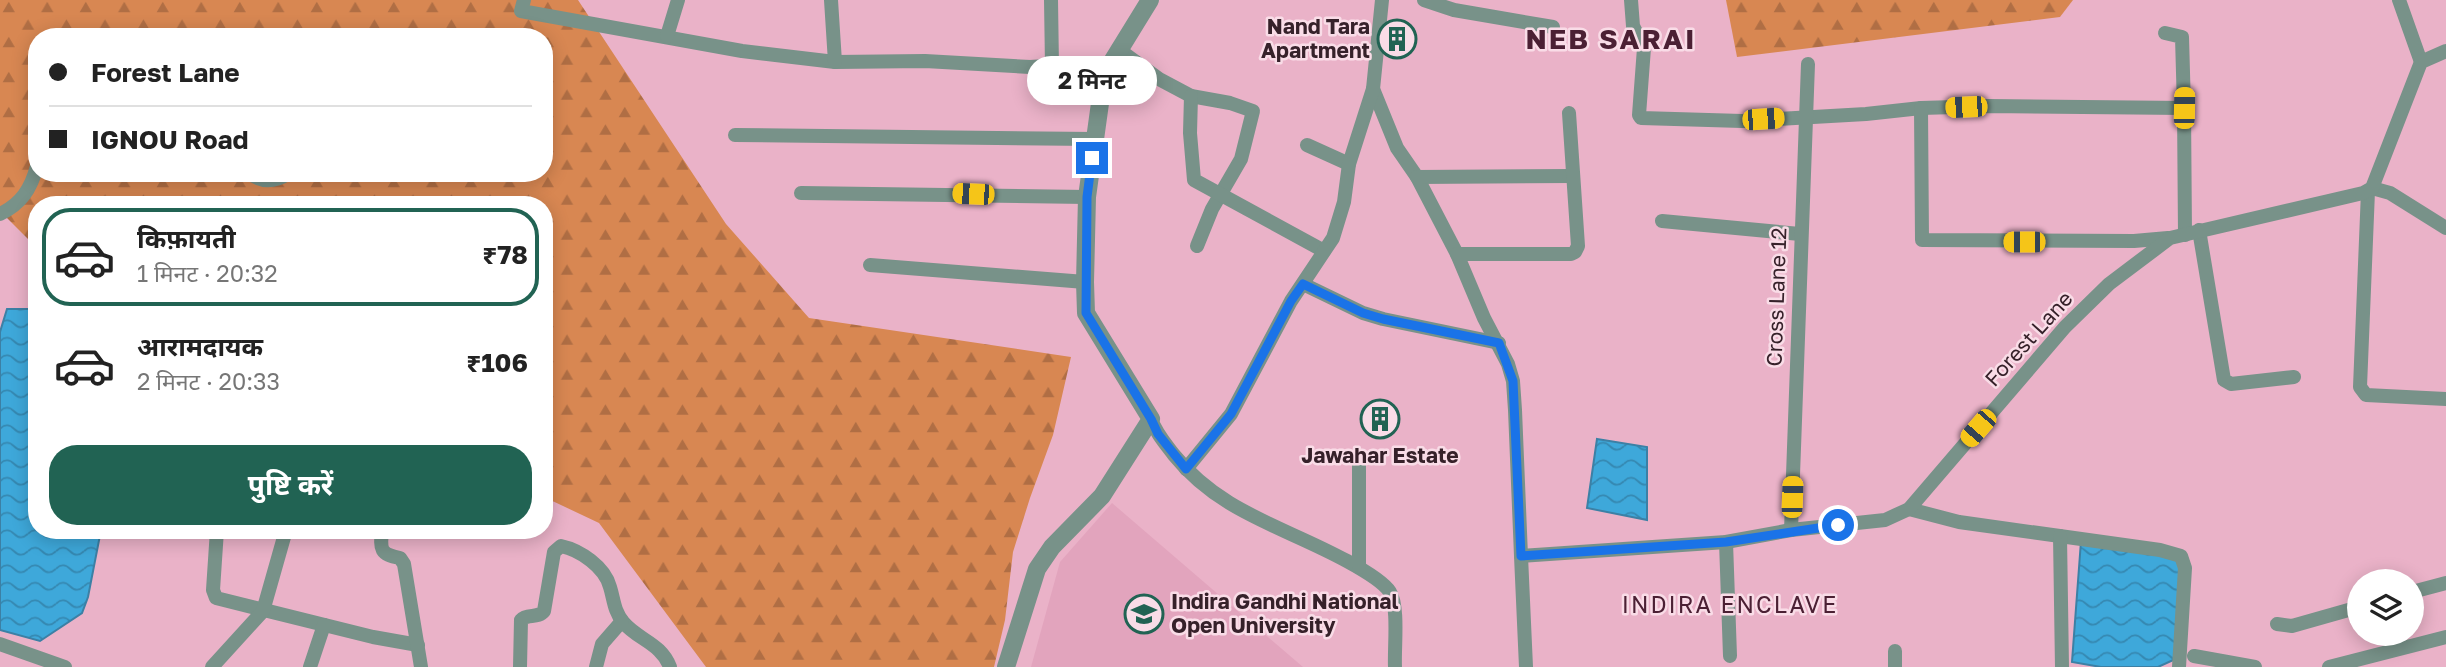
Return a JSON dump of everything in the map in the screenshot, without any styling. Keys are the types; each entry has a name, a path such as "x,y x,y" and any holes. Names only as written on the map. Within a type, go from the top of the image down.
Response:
{"street":[{"path":"524,0 521,11 742,51 835,62 925,61 1030,67 1092,63 1114,57 1191,96 1230,103 1253,111 1241,159 1220,194 1197,246"},
{"path":"667,36 678,0"},
{"path":"831,0 835,62"},
{"path":"1051,0 1052,66"},
{"path":"1150,0 1114,57 1101,96 1087,197 1086,313 1158,434 1204,487 1243,512 1307,540 1359,567 1388,589 1393,599 1395,667"},
{"path":"1186,469 1231,414 1291,301 1333,238 1340,219 1349,164 1373,89 1382,0"},
{"path":"1424,0 1454,10 1553,27"},
{"path":"1631,0 1633,26 1643,44 1641,118 1742,121 1921,108 1989,106 2184,108"},
{"path":"2399,0 2421,62 2370,189 2360,387 2366,395 2446,399"},
{"path":"2165,33 2182,37 2192,232 2224,380 2231,384 2294,377"},
{"path":"2421,62 2446,51"},
{"name":"Cross Lane 12","path":"1791,530 1808,64"},
{"path":"1373,89 1397,148 1417,177 1457,254 1484,318 1499,343 1513,381 1526,667"},
{"path":"1191,96 1190,133 1194,180 1324,251"},
{"path":"1921,108 1922,240 2134,241 2170,238"},
{"path":"1457,254 1575,252 1578,246 1569,113"},
{"path":"735,135 1094,139"},
{"path":"1307,145 1349,164"},
{"path":"1417,177 1572,176"},
{"path":"0,214 25,196 31,182"},
{"path":"2370,189 2390,193 2446,228"},
{"name":"Forest Lane","path":"1521,556 1726,542 1791,530 1885,520 1909,509 2065,327 2109,284 2170,238 2370,189"},
{"path":"801,193 1087,197"},
{"path":"1662,221 1800,234"},
{"path":"870,265 1085,282"},
{"path":"1303,284 1363,313 1499,343"},
{"path":"1006,667 1037,569 1052,547 1102,496 1151,419"},
{"path":"1359,460 1359,567"},
{"path":"1909,509 1959,522 2160,550 2180,556 2185,568 2179,667"},
{"path":"2060,536 2062,667"},
{"path":"217,539 214,596 219,599 373,637 418,645"},
{"path":"212,667 263,611 283,539"},
{"path":"382,539 386,555 400,558 404,564 421,667"},
{"path":"1726,542 1730,656"},
{"path":"520,667 520,622 523,617 539,615 544,611 554,552 558,547 568,548 604,572 615,611 622,621 662,651 670,667"},
{"path":"2424,589 2446,583"},
{"path":"2277,624 2292,626 2347,610"},
{"path":"596,667 602,644 622,621"},
{"path":"310,667 324,625"},
{"path":"2329,667 2446,637"},
{"path":"0,644 65,667"},
{"path":"1895,651 1895,667"},
{"path":"2194,656 2255,667"}],"shaded area":[{"name":"Indira Gandhi National Open University","path":"1112,503 1303,667 1031,667 1060,562"}],"green space":[{"path":"0,0 578,0 726,224 809,318 1071,357 1053,435 1013,552 1005,620 994,667 706,667 599,523 553,501 553,196 28,196 28,239 0,211"},
{"path":"1726,0 2073,0 2060,17 1737,57"}],"water":[{"path":"7,309 28,309 28,539 99,539 88,597 82,613 40,641 0,630 0,332"},
{"path":"1597,439 1647,447 1647,520 1587,508"},
{"path":"2081,541 2185,554 2182,656 2158,667 2101,667 2072,662"}],"place":[{"name":"Nand Tara Apartment","path":"1397,39"},
{"name":"Jawahar Estate","path":"1380,419"},
{"name":"Indira Gandhi National Open University","path":"1144,614"}],"district":[{"name":"NEB SARAI","path":"1611,39"},
{"name":"INDIRA ENCLAVE","path":"1730,605"}],"route":[{"path":"1092,158 1087,197 1086,313 1158,434 1186,469 1231,414 1291,301 1303,284 1363,313 1499,343 1513,381 1521,556 1726,542 1791,530 1838,525"}]}
